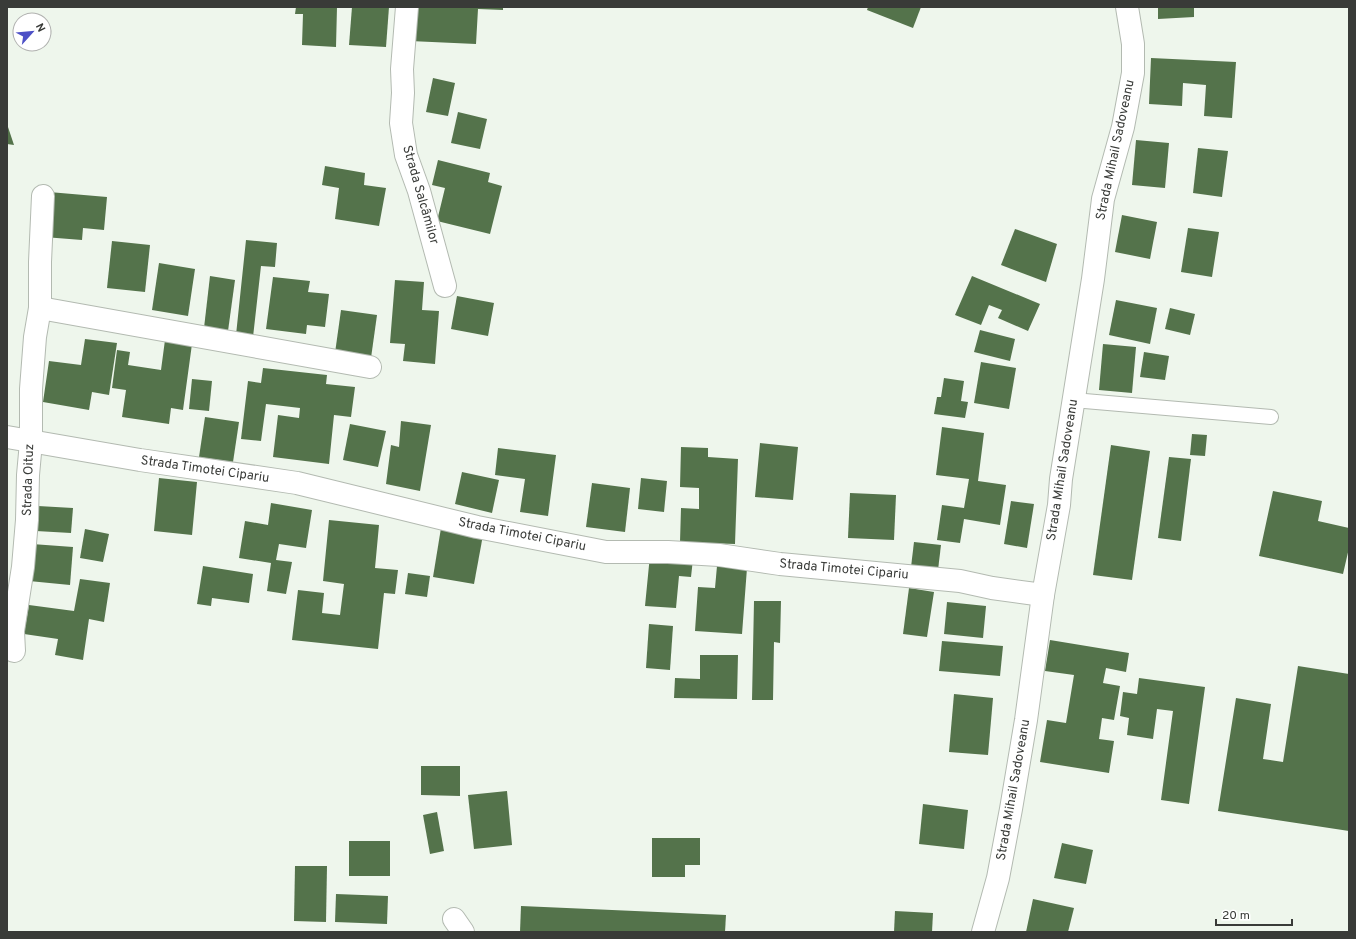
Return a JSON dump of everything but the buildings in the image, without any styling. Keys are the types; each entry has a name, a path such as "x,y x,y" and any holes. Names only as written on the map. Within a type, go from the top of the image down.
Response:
{"street":[{"name":"Strada Salcâmilor","path":"406,7 402,69 403,93 401,123 406,155 419,191 445,286"},
{"name":"Strada Mihail Sadoveanu","path":"983,932 998,878 1026,720 1043,595 1059,505 1061,479 1093,280 1104,199 1123,127 1133,73 1133,44 1126,7"},
{"name":"Strada Oituz","path":"14,652 13,631 23,567 27,520 28,475 31,442 31,389 35,337 40,308 40,262 43,196"},
{"path":"40,308 370,367"},
{"name":"Strada Timotei Cipariu","path":"7,437 140,460 297,483 477,528 606,552 668,552 719,556 780,564 960,581 992,588 1043,595"}],"lane":[{"path":"1073,400 1271,417"}]}
